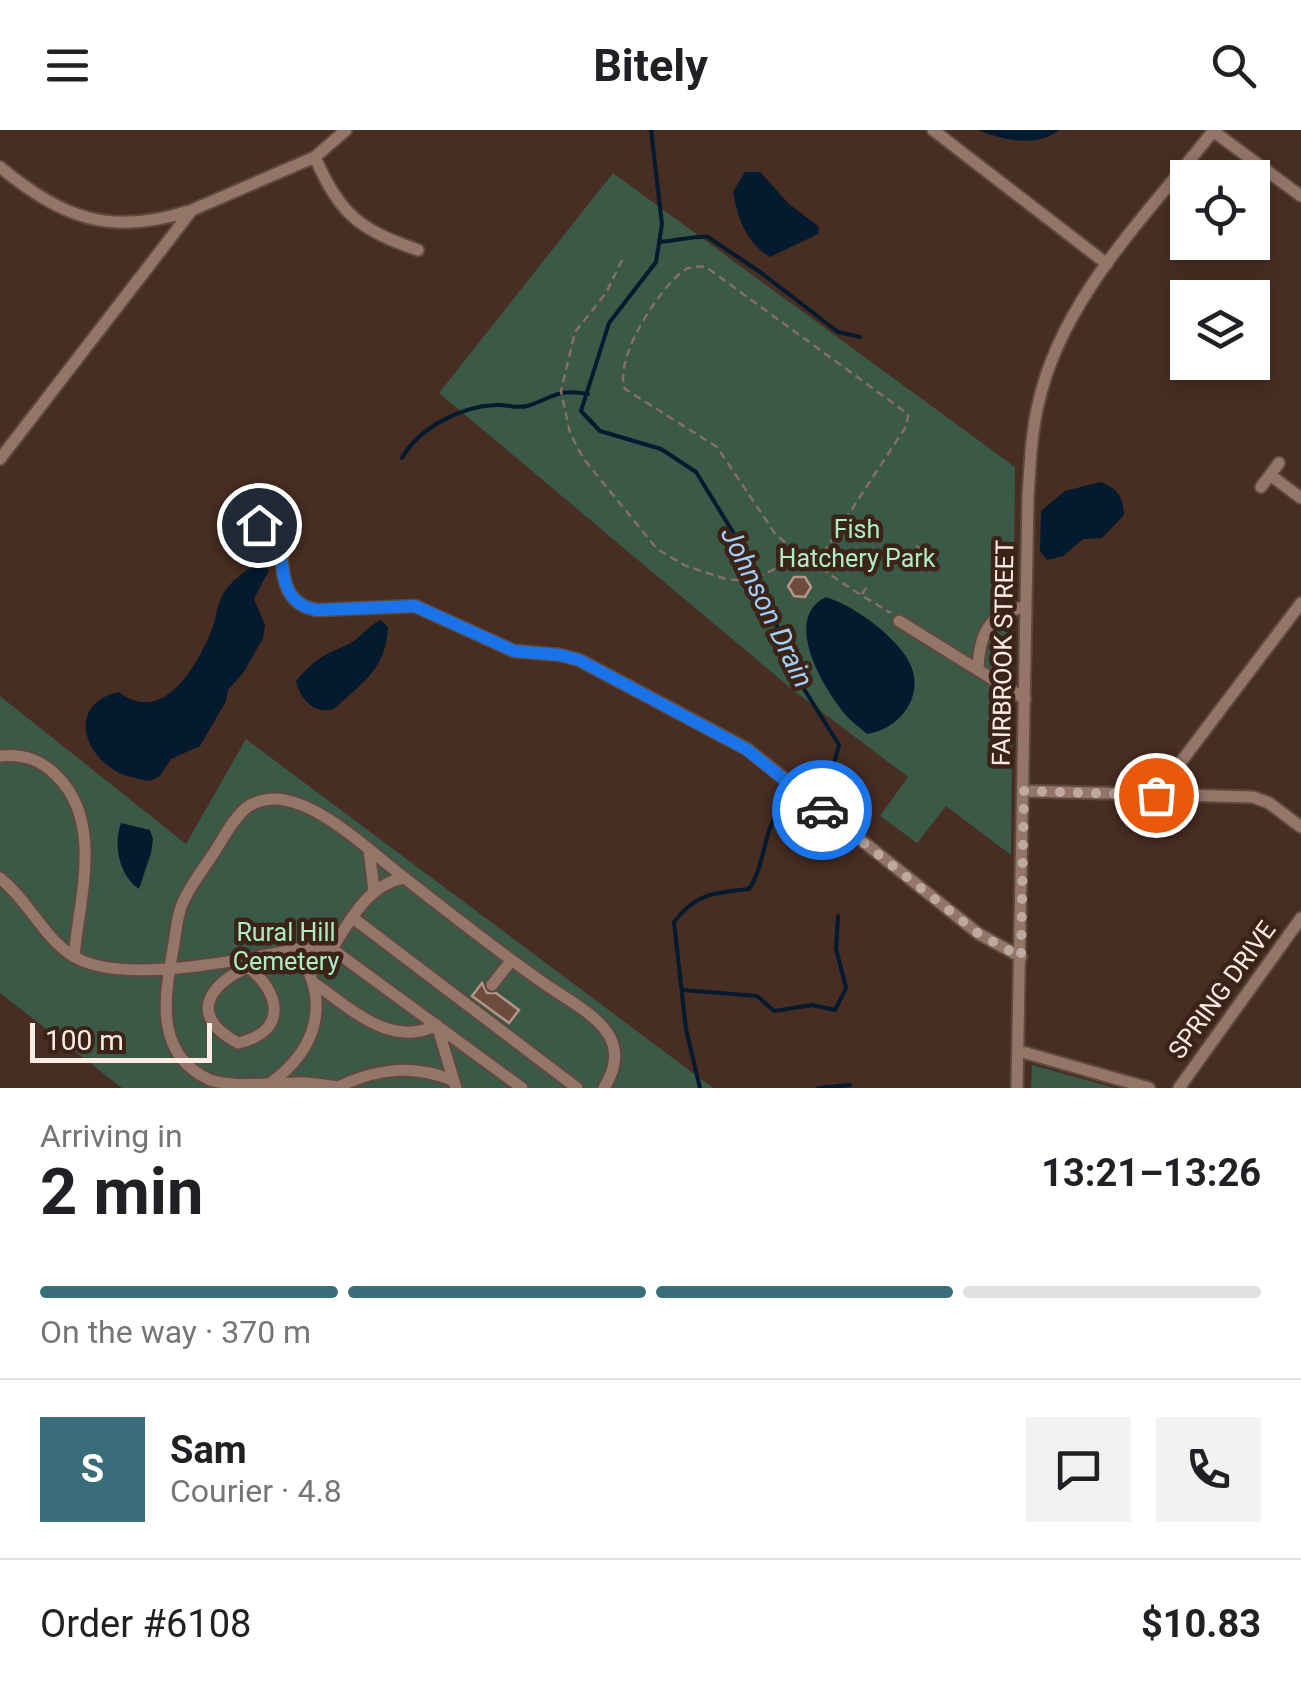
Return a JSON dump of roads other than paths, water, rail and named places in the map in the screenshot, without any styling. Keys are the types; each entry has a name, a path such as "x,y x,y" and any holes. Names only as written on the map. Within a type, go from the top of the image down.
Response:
{"street":[{"path":"0,166 35,196 82,217 134,222 192,210 316,157 346,130"},
{"path":"933,130 1107,264"},
{"path":"1214,130 1301,196"},
{"name":"FAIRBROOK STREET","path":"1017,1088 1028,497 1037,408 1060,343 1107,264 1214,130"},
{"path":"316,157 328,189 370,232 418,250"},
{"path":"0,459 192,210"},
{"path":"1261,487 1279,463"},
{"path":"1270,475 1301,498"},
{"path":"259,525 279,534 286,588 302,606 317,610 415,606 514,651 570,657 709,726 746,749 979,934 1021,957"},
{"path":"978,670 986,629 1005,610 1026,607"},
{"path":"1156,795 1298,607"},
{"path":"900,620 1025,699"},
{"path":"0,756 24,755 46,766 68,787 81,816 86,844 74,957"},
{"path":"1024,791 1262,799 1301,827"},
{"path":"455,1085 432,1072 407,1068 367,1075 337,1087 294,1082 234,1087 212,1081 189,1068 166,1024 164,999 180,910 226,832 247,808 264,799 286,800 309,808 608,1032 616,1046 614,1072 604,1088"},
{"path":"369,850 374,890"},
{"path":"0,878 20,894 51,938 74,957 94,966 169,970 249,962 316,946 332,949 522,1088"},
{"path":"332,949 374,890 387,881 405,878"},
{"path":"353,918 577,1088"},
{"name":"SPRING DRIVE","path":"1180,1088 1301,918"},
{"path":"268,1086 306,1047 316,1025 312,974 296,949"},
{"path":"492,985 511,960"},
{"path":"249,962 272,996 276,1012 269,1028 258,1038 238,1042 221,1033 207,1006 212,993 249,962"},
{"path":"314,983 376,1026 400,1033 419,1032 437,1025"},
{"path":"437,1025 455,1085"},
{"path":"1019,1052 1150,1088"}],"water":[{"path":"978,130 1059,130 1030,141"},
{"path":"745,172 760,172 789,204 819,227 818,234 770,257 762,251 744,229 735,202 733,192"},
{"path":"1101,482 1119,494 1124,515 1102,538 1083,539 1063,556 1047,560 1040,551 1041,511 1065,491"},
{"path":"261,561 267,563 268,572 254,599 265,625 263,638 244,672 228,690 226,701 200,746 171,759 160,776 150,781 111,768 100,759 87,736 88,714 94,705 119,692 135,701 151,702 177,687 206,643 225,591"},
{"path":"826,597 882,630 907,658 913,671 915,684 908,707 901,717 880,731 867,734 849,719 826,686 810,653 807,620 813,607"},
{"path":"381,620 388,627 386,641 371,674 334,709 320,710 309,704 296,681 320,658 353,641"},
{"path":"121,823 150,830 153,839 139,889 127,876 120,859"}],"waterway":[{"name":"Johnson Drain","path":"651,130 662,224 656,262 609,323 581,411 600,431 661,449 696,472 752,563 780,634 796,662 799,681 839,745 832,771 804,788 774,818 749,889 707,896 690,905 674,922 686,1029 700,1088"},
{"path":"659,242 708,237 838,332 860,337"},
{"path":"402,458 430,428 469,409 523,407 562,393 588,394"},
{"path":"682,990 757,996 774,1011 812,1005 835,1010 846,988 836,949 838,916"},
{"path":"818,1088 850,1085"}],"park label":[{"name":"Fish Hatchery Park","path":"857,544"},
{"name":"Rural Hill Cemetery","path":"286,946"}]}
